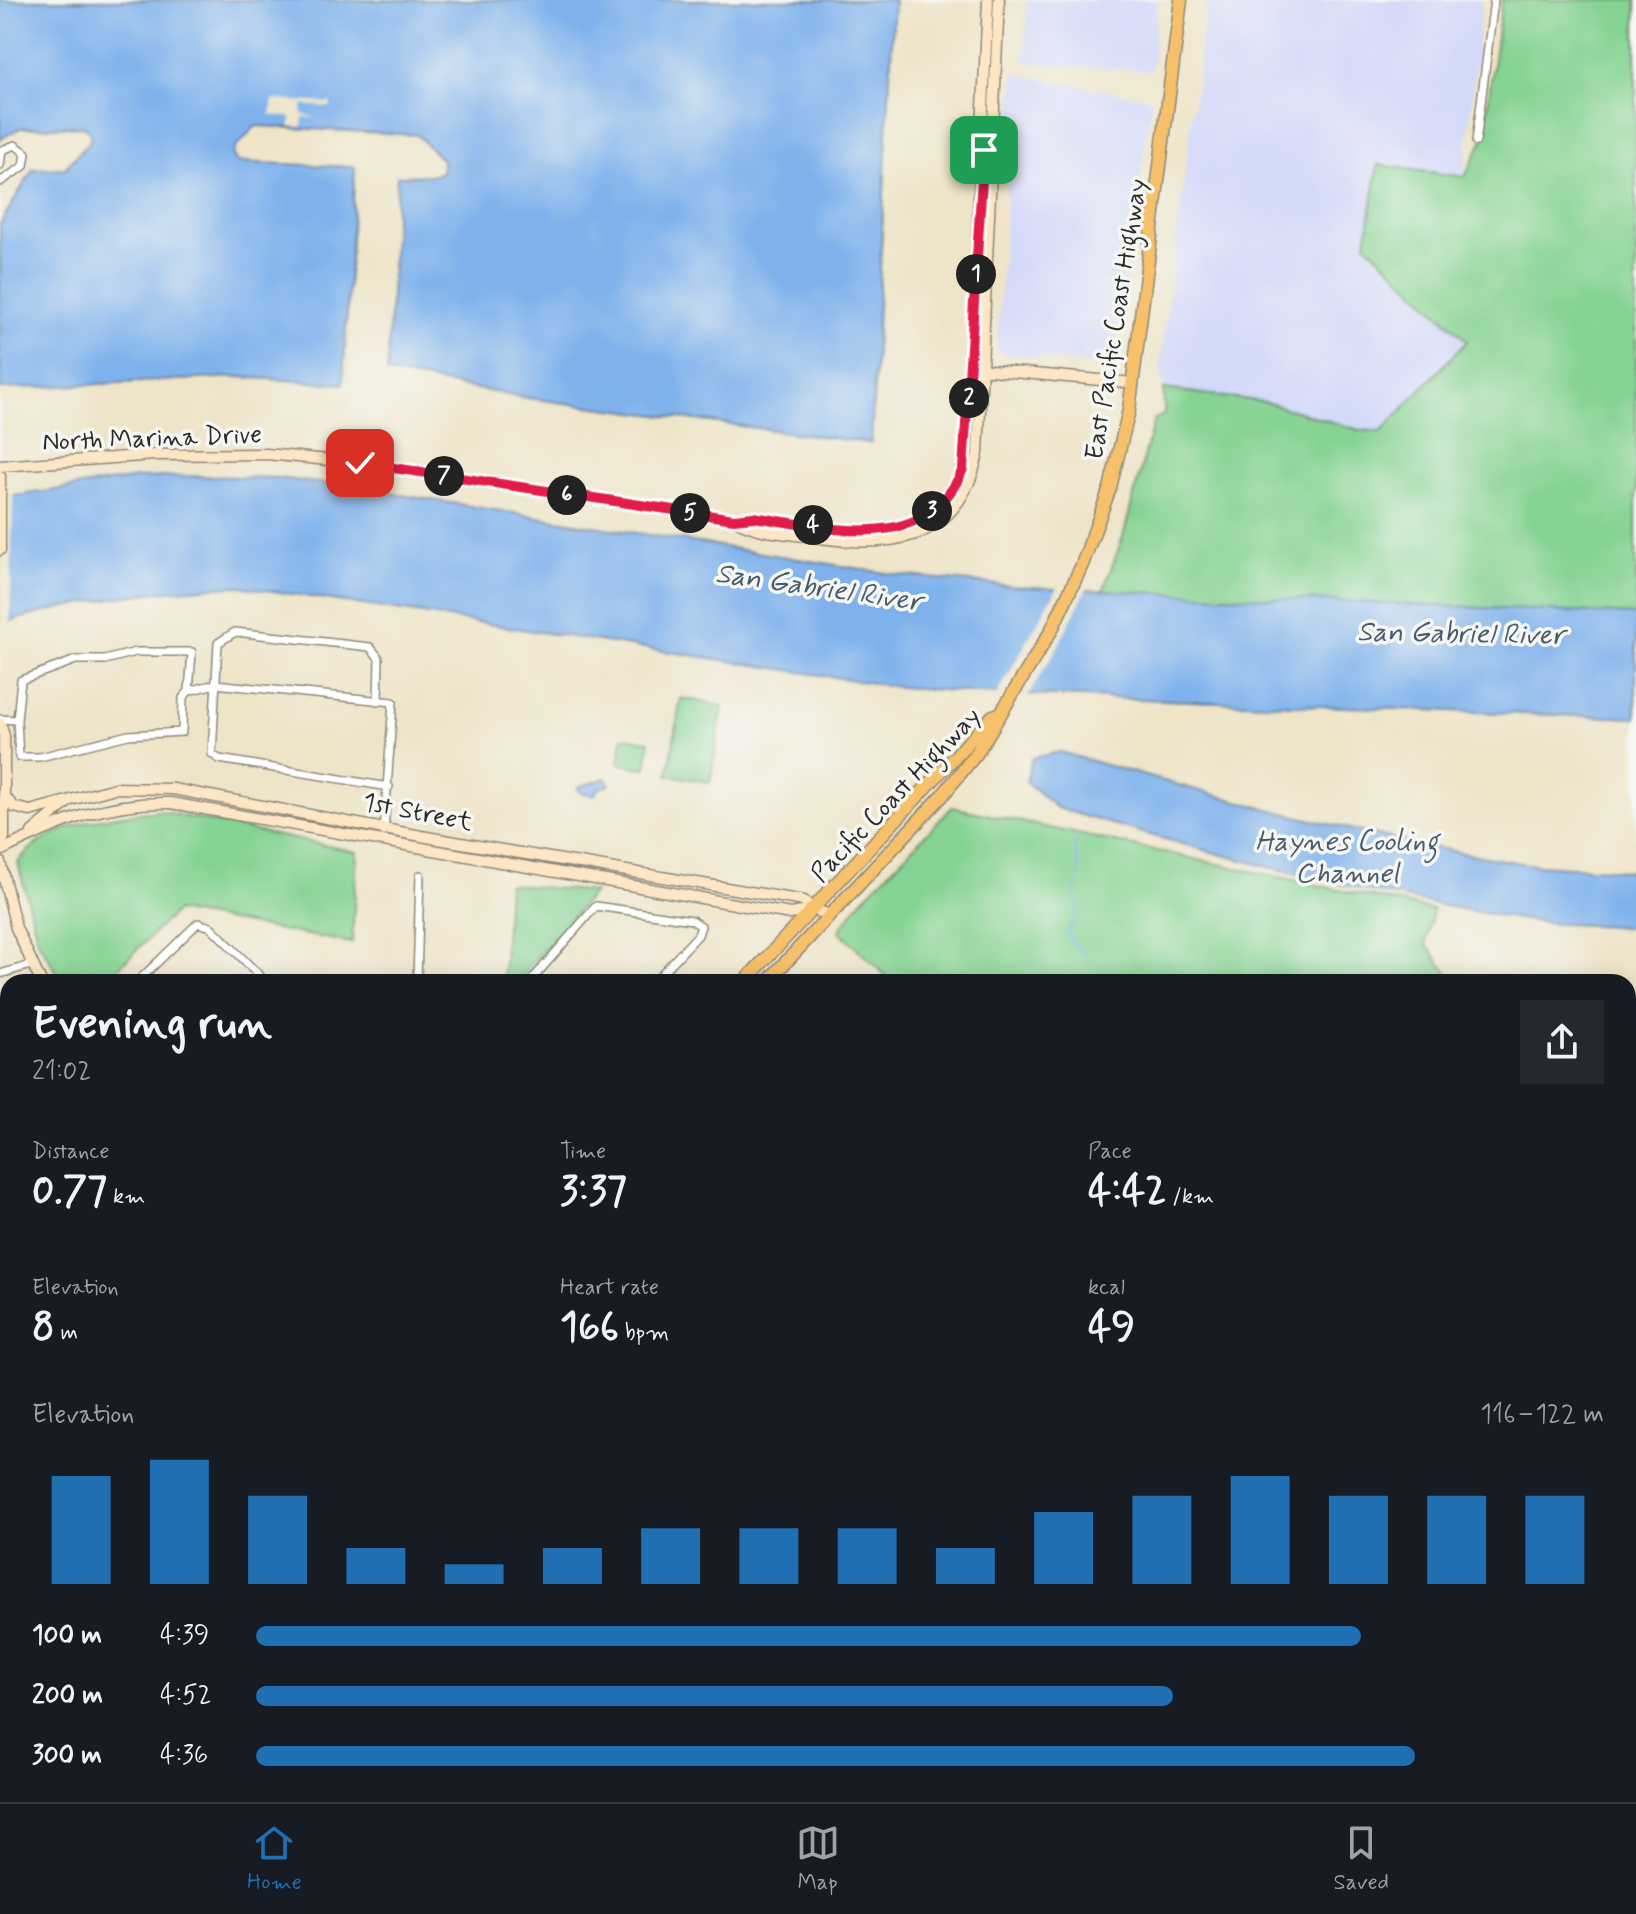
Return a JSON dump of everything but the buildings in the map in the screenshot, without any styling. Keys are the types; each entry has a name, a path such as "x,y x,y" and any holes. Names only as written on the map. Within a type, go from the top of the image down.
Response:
{"highway":[{"name":"East Pacific Coast Highway","path":"1000,713 1051,631 1079,573 1110,488 1133,383 1181,0"},
{"name":"Pacific Coast Highway","path":"752,974 993,716 1000,713"},
{"name":"Pacific Coast Highway","path":"775,974 942,796 999,721 1000,713"}],"main road":[{"path":"958,492 967,450 988,0"},
{"path":"958,492 978,453 999,0"},
{"path":"971,369 1133,383"},
{"name":"North Marina Drive","path":"0,466 155,455 266,454 360,463 734,519 753,517 883,531 923,517 958,492"},
{"path":"0,550 1,478"},
{"path":"0,721 4,736 4,837 0,850"},
{"name":"1st Street","path":"25,839 73,797 115,788 146,786 804,901 814,910 831,915"},
{"path":"4,796 14,807 30,811 73,797"},
{"name":"1st Street","path":"0,850 86,812 152,803 790,914 814,910"},
{"path":"0,862 1,880 36,974"}],"street":[{"path":"1476,142 1494,0"},
{"path":"0,165 2,150 8,146 15,145 26,153 28,160 24,166 0,182"},
{"path":"378,702 376,651 235,632 218,643 212,754 215,758 389,787"},
{"path":"189,691 192,652 136,652 105,660 76,660 21,680 17,754 22,758 40,757 128,735 182,732 183,698 189,691 215,684 393,702 389,787 382,842"},
{"path":"0,721 17,720"},
{"path":"417,974 420,875"},
{"path":"537,974 596,906 692,920 701,926 698,935 661,974"},
{"path":"145,974 198,923 211,927 258,974"},
{"path":"0,974 31,965"},
{"path":"0,1091 0,1099"}],"shaded area":[{"path":"1027,0 1158,0 1152,71 1024,63"},
{"path":"1207,0 1482,0 1464,178 1366,244 1468,340 1381,432 1359,430 1265,402 1164,389 1160,364"},
{"path":"1014,74 1152,99 1114,357 1104,366 1000,353 997,347"}],"green space":[{"path":"1502,0 1636,0 1636,615 1103,591 1123,537 1154,420 1164,414 1164,389 1265,402 1359,430 1381,432 1467,341 1366,244 1378,165 1465,177 1483,140"},
{"path":"681,698 723,706 710,782 668,775"},
{"path":"623,737 650,741 646,768 619,764"},
{"path":"952,807 1433,910 1426,944 1449,974 884,974 839,931 861,901"},
{"path":"159,811 357,852 352,943 176,911 112,974 58,974 38,941 18,863 30,849 62,830 122,815"},
{"path":"508,884 594,892 523,974 503,974"}],"water":[{"path":"0,0 894,0 871,443 527,398 387,373 397,176 436,175 442,171 442,160 417,135 256,126 234,149 233,156 238,162 355,167 343,384 239,377 0,389 0,224 33,169 65,168 90,141 90,132 85,126 20,128 0,139"},
{"name":"San Gabriel River","path":"136,478 277,478 358,488 898,575 1011,586 1636,615 1636,718 981,693 899,687 239,586 118,597 59,608 0,624 0,498"},
{"name":"Haynes Cooling Channel","path":"1060,752 1232,799 1405,841 1521,863 1636,873 1636,929 1539,922 1417,901 1236,858 1057,808 1026,782 1032,758"},
{"path":"606,778 610,785 597,789 595,795 579,792 578,787"}],"pier":[{"path":"273,100 331,103 330,107 303,105 302,114 317,118 303,117 302,127 291,126 291,117 271,115"},
{"path":"13,492 10,625 0,628 0,494"},
{"path":"1059,585 1088,586 1057,648 1026,699 995,698"}],"waterway":[{"path":"1074,840 1080,876 1074,890 1077,909 1067,936 1085,955"}],"route":[{"path":"360,463 734,519 753,517 871,531 897,529 910,524 936,508 953,490 963,469 967,450 984,150"}]}
